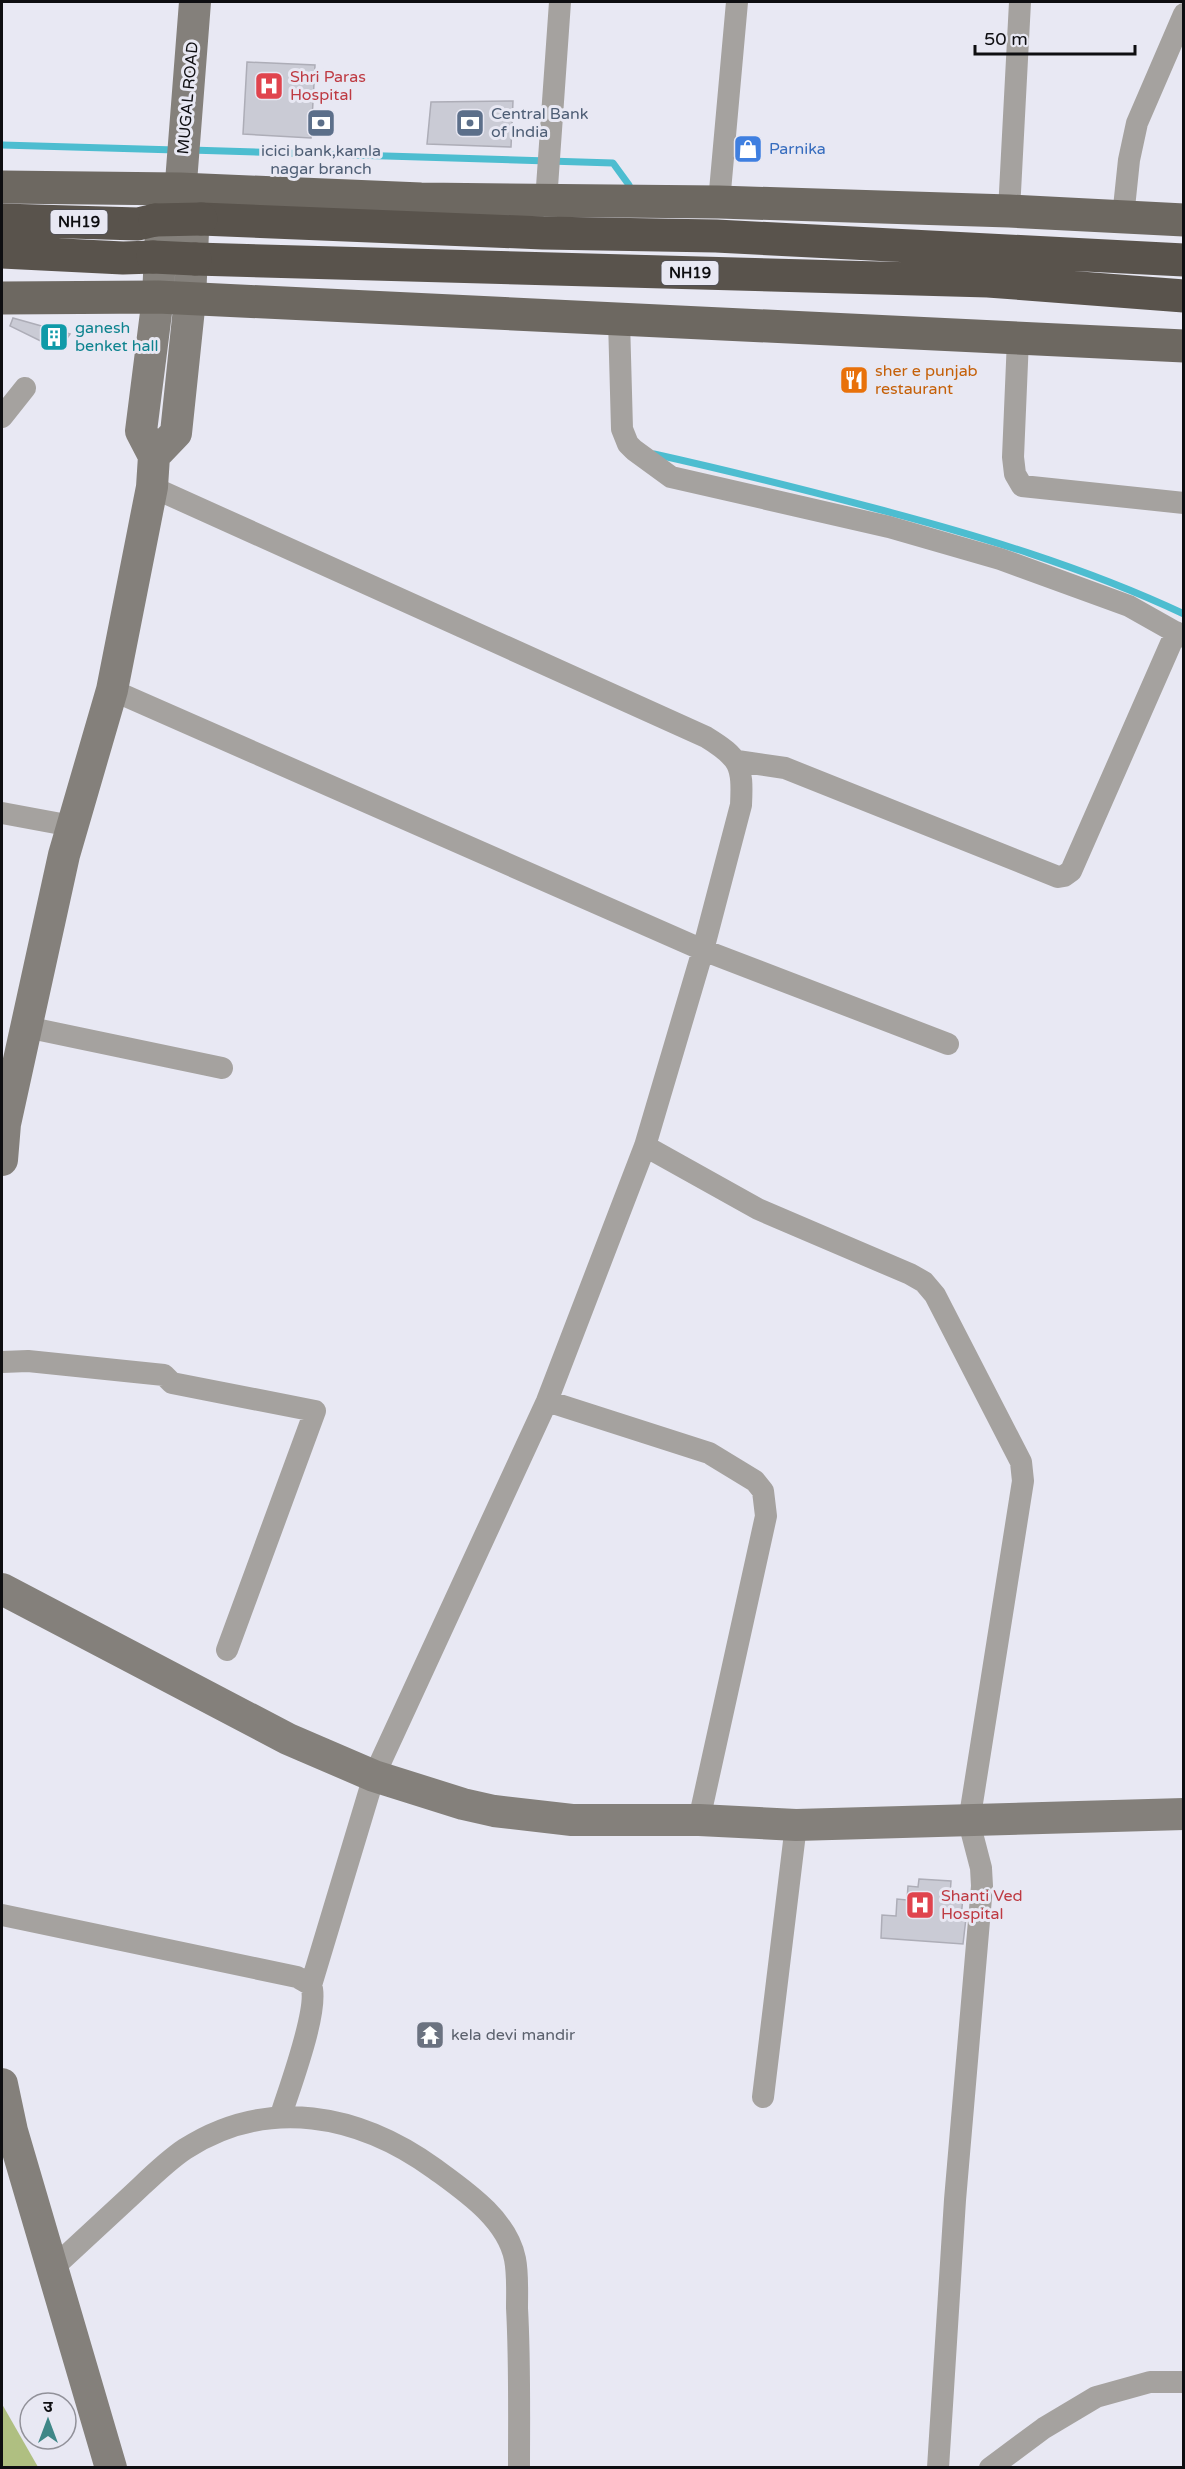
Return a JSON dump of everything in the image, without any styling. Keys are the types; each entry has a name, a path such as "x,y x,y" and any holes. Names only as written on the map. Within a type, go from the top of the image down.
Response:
{"highway":[{"name":"NH19","path":"2,220 138,224 156,220 201,219 543,233 716,237 1184,260"},
{"name":"NH19","path":"2,252 123,258 976,280 1184,296"}],"main road":[{"path":"2,187 182,171 421,199 548,174 719,202 1009,211 1184,220"},
{"path":"2,298 174,298 1184,346"}],"street":[{"name":"MUGAL ROAD","path":"182,171 195,2"},
{"path":"548,174 560,2"},
{"path":"719,202 736,2"},
{"path":"1009,211 1020,2"},
{"path":"1123,216 1129,160 1137,123 1184,14"},
{"path":"2,1160 5,1124 64,855 112,690 152,487 154,456 176,433 174,298 194,210 182,171"},
{"path":"619,320 624,438 634,450 671,477 889,527 1000,559 1129,606 1180,635 1071,871 1064,876 1050,874 785,768 737,761"},
{"path":"1018,339 1012,457 1022,486 1184,503"},
{"path":"2,417 25,388"},
{"path":"152,487 706,737 725,748 737,761 742,786 741,805 703,950 645,1146 547,1401 374,1776 311,1985 314,1996 304,2042 281,2115"},
{"path":"112,690 703,950 948,1044"},
{"path":"2,813 72,826"},
{"path":"26,1027 222,1068"},
{"path":"645,1146 758,1209 924,1282 935,1295 1021,1462 1023,1481 969,1822 981,1868 982,1886 955,2200 938,2468"},
{"path":"2,1362 28,1361 164,1375 172,1383 315,1411 227,1650"},
{"path":"547,1401 709,1453 741,1470 756,1481 764,1491 766,1516 699,1820"},
{"path":"2,1589 288,1740 374,1776 463,1804 526,1816 572,1820 699,1820 796,1826 1184,1814"},
{"path":"763,2097 796,1826"},
{"path":"2,1915 297,1977 311,1985"},
{"path":"2,2084 12,2131 54,2267 111,2468"},
{"path":"54,2267 184,2149 213,2134 240,2124 281,2115 333,2121 360,2129 409,2150 469,2193 502,2229 515,2258 519,2468"},
{"path":"990,2468 1028,2439 1096,2397 1150,2382 1184,2382"}],"green space":[{"path":"2,2404 18,2432 18,2451 29,2451 38,2467 2,2467"}],"building":[{"path":"247,62 315,65 311,138 243,134"},
{"name":"Central Bank of India","path":"513,101 511,147 427,144 431,102"},
{"path":"13,318 70,334 59,350 10,326"},
{"path":"919,1879 951,1881 950,1896 963,1897 961,1918 966,1918 963,1944 881,1938 882,1915 896,1916 897,1899 907,1900 908,1886 918,1887"}],"waterway":[{"path":"2,145 176,150"},
{"path":"190,150 613,163 629,185"},
{"path":"654,454 843,500 1030,553 1108,581 1184,614"}],"place":[{"name":"Shri Paras Hospital","path":"269,86"},
{"name":"icici bank,kamla nagar branch","path":"321,123"},
{"name":"Central Bank of India","path":"470,123"},
{"name":"Parnika","path":"748,149"},
{"name":"ganesh benket hall","path":"54,337"},
{"name":"sher e punjab restaurant","path":"854,380"},
{"name":"Shanti Ved Hospital","path":"920,1905"},
{"name":"kela devi mandir","path":"430,2035"}]}
